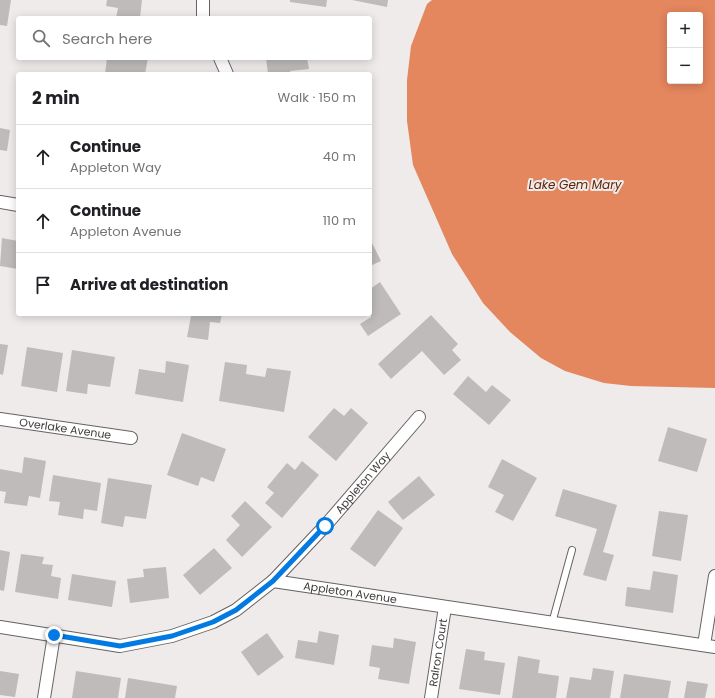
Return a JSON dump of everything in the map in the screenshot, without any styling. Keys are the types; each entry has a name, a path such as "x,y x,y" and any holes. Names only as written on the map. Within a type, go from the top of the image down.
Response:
{"street":[{"path":"203,0 203,16"},
{"path":"221,60 226,72"},
{"path":"0,202 16,205"},
{"name":"Appleton Way","path":"273,581 325,526 419,417"},
{"name":"Overlake Avenue","path":"0,419 131,438"},
{"path":"710,646 715,576"},
{"path":"0,627 120,646 172,636 213,622 236,610 273,581"},
{"name":"Appleton Avenue","path":"273,581 710,646"},
{"name":"Ralron Court","path":"431,698 445,607"},
{"path":"44,698 54,635"}],"lane":[{"path":"552,623 572,550"}],"water":[{"name":"Lake Gem Mary","path":"432,0 715,0 715,388 631,386 604,383 565,371 541,358 510,332 483,303 452,254 413,165 407,121 407,80 411,46 427,4"}],"building":[{"path":"0,0 11,0 7,26 0,25"},
{"path":"107,0 142,0 140,16 116,16 118,8 106,6"},
{"path":"290,0 327,0 326,7 290,2"},
{"path":"352,0 388,0 387,7"},
{"path":"107,60 148,60 145,72 105,72"},
{"path":"266,60 307,60 309,69 290,72 268,72"},
{"path":"0,128 10,130 7,151 0,150"},
{"path":"2,238 16,241 16,269 0,266"},
{"path":"372,243 381,261 372,265"},
{"path":"380,282 401,314 368,336 360,324 372,316 372,288"},
{"path":"431,315 458,344 452,350 461,360 444,375 422,351 391,379 378,364"},
{"path":"191,316 222,316 220,323 210,322 208,340 187,337"},
{"path":"0,344 8,345 3,375 0,374"},
{"path":"27,347 63,353 57,392 21,386"},
{"path":"72,350 115,357 110,387 88,384 87,394 66,391"},
{"path":"166,361 189,365 183,402 135,394 139,369 165,373"},
{"path":"225,362 247,365 246,374 265,377 267,368 291,371 284,412 219,401"},
{"path":"468,376 486,392 492,385 511,400 489,425 453,394"},
{"path":"334,408 344,416 351,408 368,423 336,461 308,437"},
{"path":"668,427 707,439 697,472 658,461"},
{"path":"182,433 226,449 214,482 201,477 198,486 167,475"},
{"path":"24,457 46,461 40,498 29,496 27,506 4,503 6,492 0,491 0,469 22,473"},
{"path":"502,459 537,478 513,521 495,512 504,495 488,487"},
{"path":"302,461 319,475 282,518 265,503 274,493 267,487 287,463 295,470"},
{"path":"53,475 101,483 97,511 84,509 83,519 58,515 60,502 49,501"},
{"path":"419,476 435,495 403,520 388,502"},
{"path":"108,478 152,485 146,519 125,516 123,527 101,523"},
{"path":"563,489 617,505 603,552 614,555 606,581 583,575 597,529 555,516"},
{"path":"245,501 272,527 242,557 226,540 240,525 231,516"},
{"path":"378,510 403,528 375,567 350,549"},
{"path":"659,511 688,515 681,561 652,556"},
{"path":"214,548 232,568 200,595 183,575"},
{"path":"0,550 10,552 4,591 0,590"},
{"path":"21,554 44,557 42,564 53,565 51,576 61,578 58,599 15,592"},
{"path":"166,567 169,598 130,603 127,579 144,577 143,569"},
{"path":"653,571 678,575 673,613 625,606 627,587 650,590"},
{"path":"72,574 116,581 112,607 68,600"},
{"path":"319,631 339,635 334,665 295,658 298,640 317,643"},
{"path":"267,633 284,657 258,676 241,652"},
{"path":"394,638 416,642 409,684 378,679 380,668 369,666 372,645 393,648"},
{"path":"466,649 485,652 484,660 505,663 500,695 459,689"},
{"path":"518,656 540,660 538,673 559,676 556,698 512,698"},
{"path":"593,668 614,671 610,698 566,698 570,677 591,680"},
{"path":"0,671 19,674 15,697 0,695"},
{"path":"76,671 121,678 118,698 72,698"},
{"path":"624,674 671,681 668,698 620,698"},
{"path":"128,678 177,686 175,698 125,698"},
{"path":"687,681 708,684 705,698 684,698"}],"route":[{"path":"54,635 120,646 172,636 213,622 236,610 273,581 325,526"}]}
